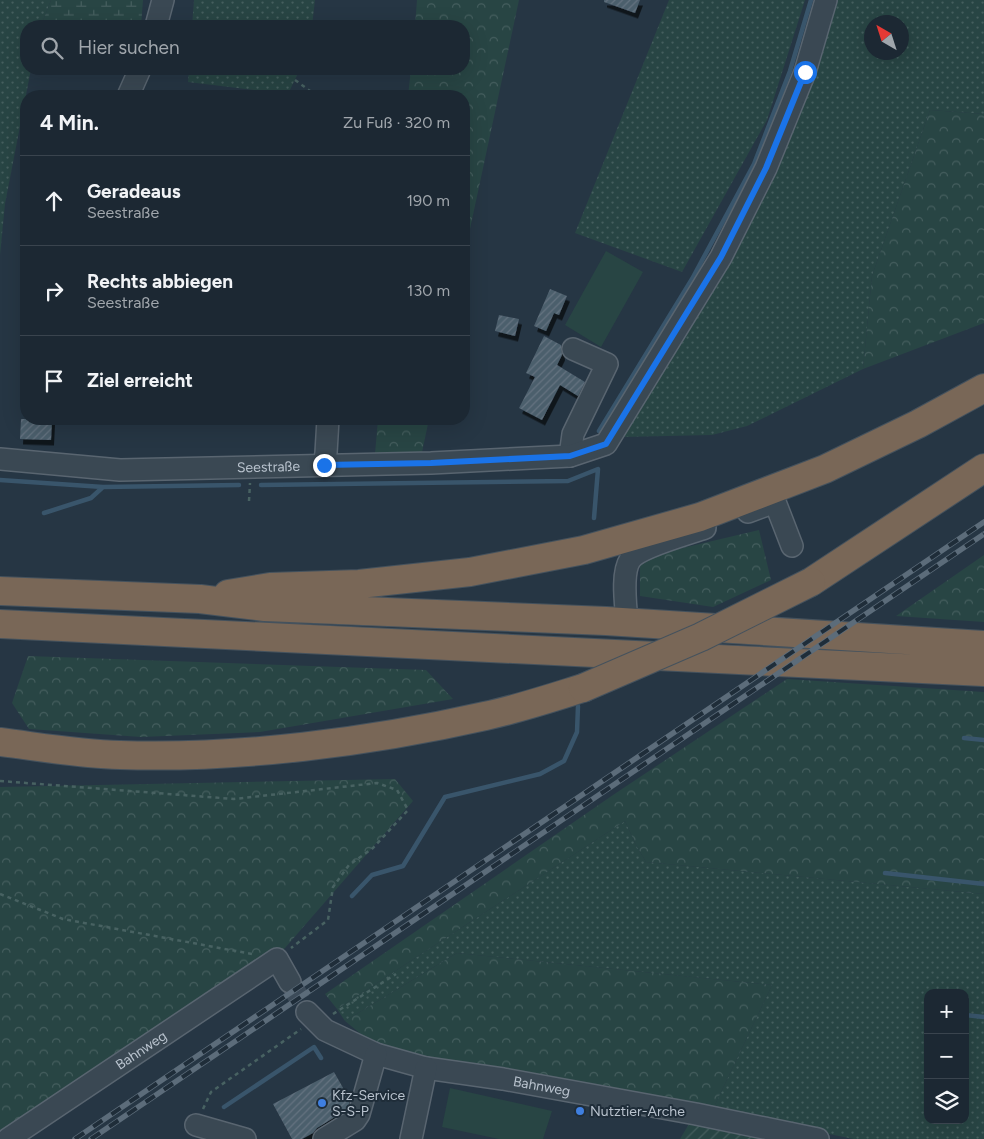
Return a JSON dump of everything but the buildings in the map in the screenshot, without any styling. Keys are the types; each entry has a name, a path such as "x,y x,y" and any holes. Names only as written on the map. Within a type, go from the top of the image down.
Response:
{"highway":[{"path":"200,599 270,587 359,584 470,572 584,550 700,517 825,469 918,424 984,388"},
{"path":"0,742 120,755 205,754 292,747 390,735 476,718 583,688 701,637 811,582 984,468"},
{"path":"0,591 200,599 265,607 627,622 984,644"},
{"path":"0,624 984,672"}],"street":[{"path":"158,20 164,0"},
{"name":"Seestraße","path":"0,459 120,470 338,459 431,463 570,456 606,444 721,257 766,168 802,81 826,0"},
{"path":"131,90 137,75"},
{"path":"570,456 573,434 607,364 573,349"},
{"path":"328,425 326,453 338,459"},
{"path":"627,622 626,574 630,560 641,551 775,502 792,546"},
{"path":"277,959 290,982"},
{"name":"Bahnweg","path":"8,1139 277,959"},
{"name":"Bahnweg","path":"314,1018 325,1030 376,1054 426,1068 522,1082 818,1139"},
{"path":"324,1139 350,1123 359,1114 376,1054"},
{"path":"411,1139 426,1068"},
{"path":"196,1125 246,1139"}],"path":[{"path":"295,80 309,90"},
{"path":"0,781 234,799 377,783 397,790 408,810 373,848 349,865 333,888 328,920 277,959 63,919 0,894"},
{"path":"211,1092 314,1018 396,974"}],"green space":[{"path":"0,0 51,0 43,20 20,20 20,75 30,75 27,90 20,90 20,126 5,204 0,255"},
{"path":"51,0 143,0 141,20 43,20"},
{"path":"194,0 315,0 313,20 192,20"},
{"path":"417,0 519,0 470,229 470,90 409,90 410,75 470,75 470,20 415,20"},
{"path":"669,0 805,0 767,120 682,272 575,233"},
{"path":"833,0 984,0 984,114 930,110 872,276 863,369 747,426 712,435 622,437 687,334 768,183"},
{"path":"189,75 297,75 290,90 255,90 188,82"},
{"path":"930,110 984,114 984,323 863,369 872,276"},
{"path":"606,251 643,272 601,347 565,325"},
{"path":"377,425 428,425 421,457 375,454"},
{"path":"759,530 771,580 713,607 640,596 640,558"},
{"path":"984,555 984,622 896,616"},
{"path":"28,656 426,670 453,699 260,732 141,737 29,729 12,703"},
{"path":"787,679 984,692 984,894 646,862 625,821 337,1009 325,994 613,795"},
{"path":"395,779 413,801 285,948 0,1135 0,787"},
{"path":"625,821 646,862 984,894 984,1139 854,1139 712,1111 772,985 457,953 345,1021 337,1009"},
{"path":"457,953 772,985 712,1111 378,1048 345,1021"},
{"path":"450,1088 552,1111 543,1139 499,1139 442,1127"},
{"path":"692,1119 789,1139 680,1139"}],"waterway":[{"path":"599,431 692,279 754,164 790,71 811,0"},
{"path":"261,485 568,481 598,469 594,518"},
{"path":"0,480 103,487"},
{"path":"44,513 91,498 103,487 239,485"},
{"path":"352,896 372,875 403,866 445,797 540,774 564,761 577,732 578,706"},
{"path":"964,738 984,740"},
{"path":"885,873 984,884"},
{"path":"969,1015 984,1017"},
{"path":"224,1107 314,1047 321,1058"}],"tunnel":[{"path":"290,982 307,1012"}],"railway":[{"path":"75,1139 984,522"},
{"path":"91,1139 984,534"}],"place":[{"name":"Kfz-Service S-S-P","path":"322,1103"},
{"name":"Nutztier-Arche","path":"580,1111"}],"route":[{"path":"324,465 431,463 570,456 606,444 721,257 766,168 805,72"}]}
